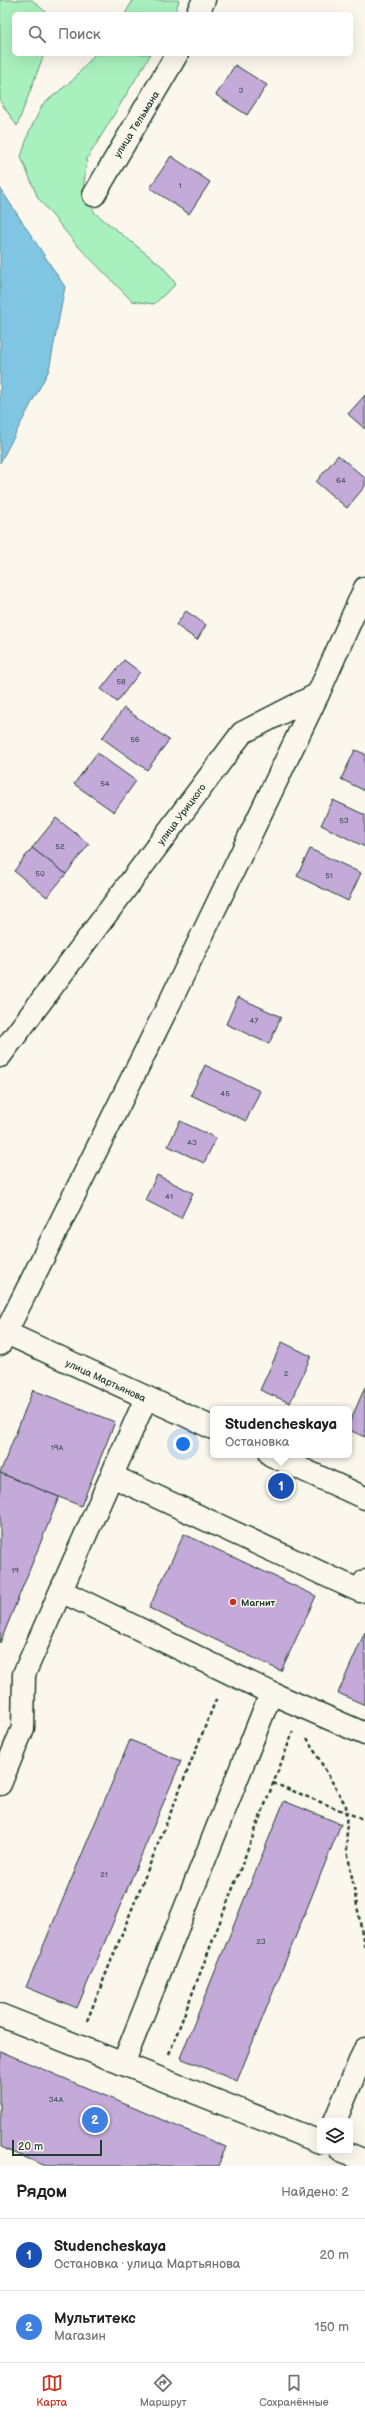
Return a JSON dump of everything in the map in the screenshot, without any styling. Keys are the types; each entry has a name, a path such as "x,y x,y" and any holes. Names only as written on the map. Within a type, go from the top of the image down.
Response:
{"street":[{"path":"198,12 204,0"},
{"name":"улица Тельмана","path":"94,194 176,56"},
{"path":"2,1336 174,992 318,694 365,588"},
{"name":"улица Урицкого","path":"0,1056 242,733 318,694"},
{"name":"улица Мартьянова","path":"2,1336 210,1427"},
{"path":"0,1784 23,1728 24,1674 146,1398"},
{"path":"278,1458 365,1498"},
{"path":"112,1476 360,1591 365,1581"},
{"path":"61,1591 278,1696 365,1734"},
{"path":"122,2064 278,1696"},
{"path":"0,2015 317,2141"},
{"path":"335,2118 365,2049"},
{"path":"332,2166 338,2154"},
{"path":"347,2154 365,2161"}],"path":[{"path":"77,2046 227,1672"},
{"path":"160,2079 297,1721 278,1696"},
{"path":"305,1734 346,1806 347,1850 365,1950"},
{"path":"273,1783 365,1820"}],"green space":[{"path":"0,0 32,0 46,12 12,12 12,56 43,56 17,126 0,101"},
{"path":"133,0 179,0 176,12 126,12"},
{"path":"93,56 150,56 87,159 83,191 95,213 163,267 176,284 154,304 132,301 75,243 38,198 21,157 29,132 43,104 73,80"}],"water":[{"path":"0,188 65,287 49,370 0,463"}],"building":[{"path":"235,65 267,85 247,115 216,95"},
{"path":"171,156 210,182 189,214 150,188"},
{"path":"365,395 365,429 348,414"},
{"path":"338,455 365,478 365,486 347,508 316,482"},
{"path":"186,611 206,625 197,640 176,625"},
{"path":"124,660 140,672 117,702 101,689"},
{"path":"124,708 169,740 147,770 102,738"},
{"path":"355,750 365,754 365,791 341,779"},
{"path":"97,753 136,781 114,812 74,784"},
{"path":"333,800 365,815 365,847 321,825"},
{"path":"56,818 89,844 66,874 32,848"},
{"path":"32,848 66,874 47,897 14,871"},
{"path":"310,849 361,873 348,901 297,876"},
{"path":"238,997 281,1017 269,1044 226,1024"},
{"path":"205,1065 260,1091 246,1121 191,1095"},
{"path":"180,1121 216,1138 204,1163 168,1146"},
{"path":"157,1175 193,1193 181,1218 145,1200"},
{"path":"282,1342 311,1356 290,1403 260,1390"},
{"path":"365,1387 365,1437 352,1431 352,1417"},
{"path":"33,1390 115,1422 81,1506 0,1473"},
{"path":"0,1473 59,1497 0,1643"},
{"name":"Магнит","path":"184,1534 316,1596 281,1671 149,1608"},
{"path":"365,1632 365,1705 338,1693"},
{"path":"130,1740 181,1761 77,2008 26,1987"},
{"path":"284,1801 341,1824 237,2081 180,2058"},
{"path":"0,2051 226,2147 218,2166 46,2166 0,2147"}],"place":[{"name":"Studencheskaya","path":"281,1486"},
{"name":"Магнит","path":"233,1602"},
{"name":"Мультитекс","path":"95,2120"}]}
